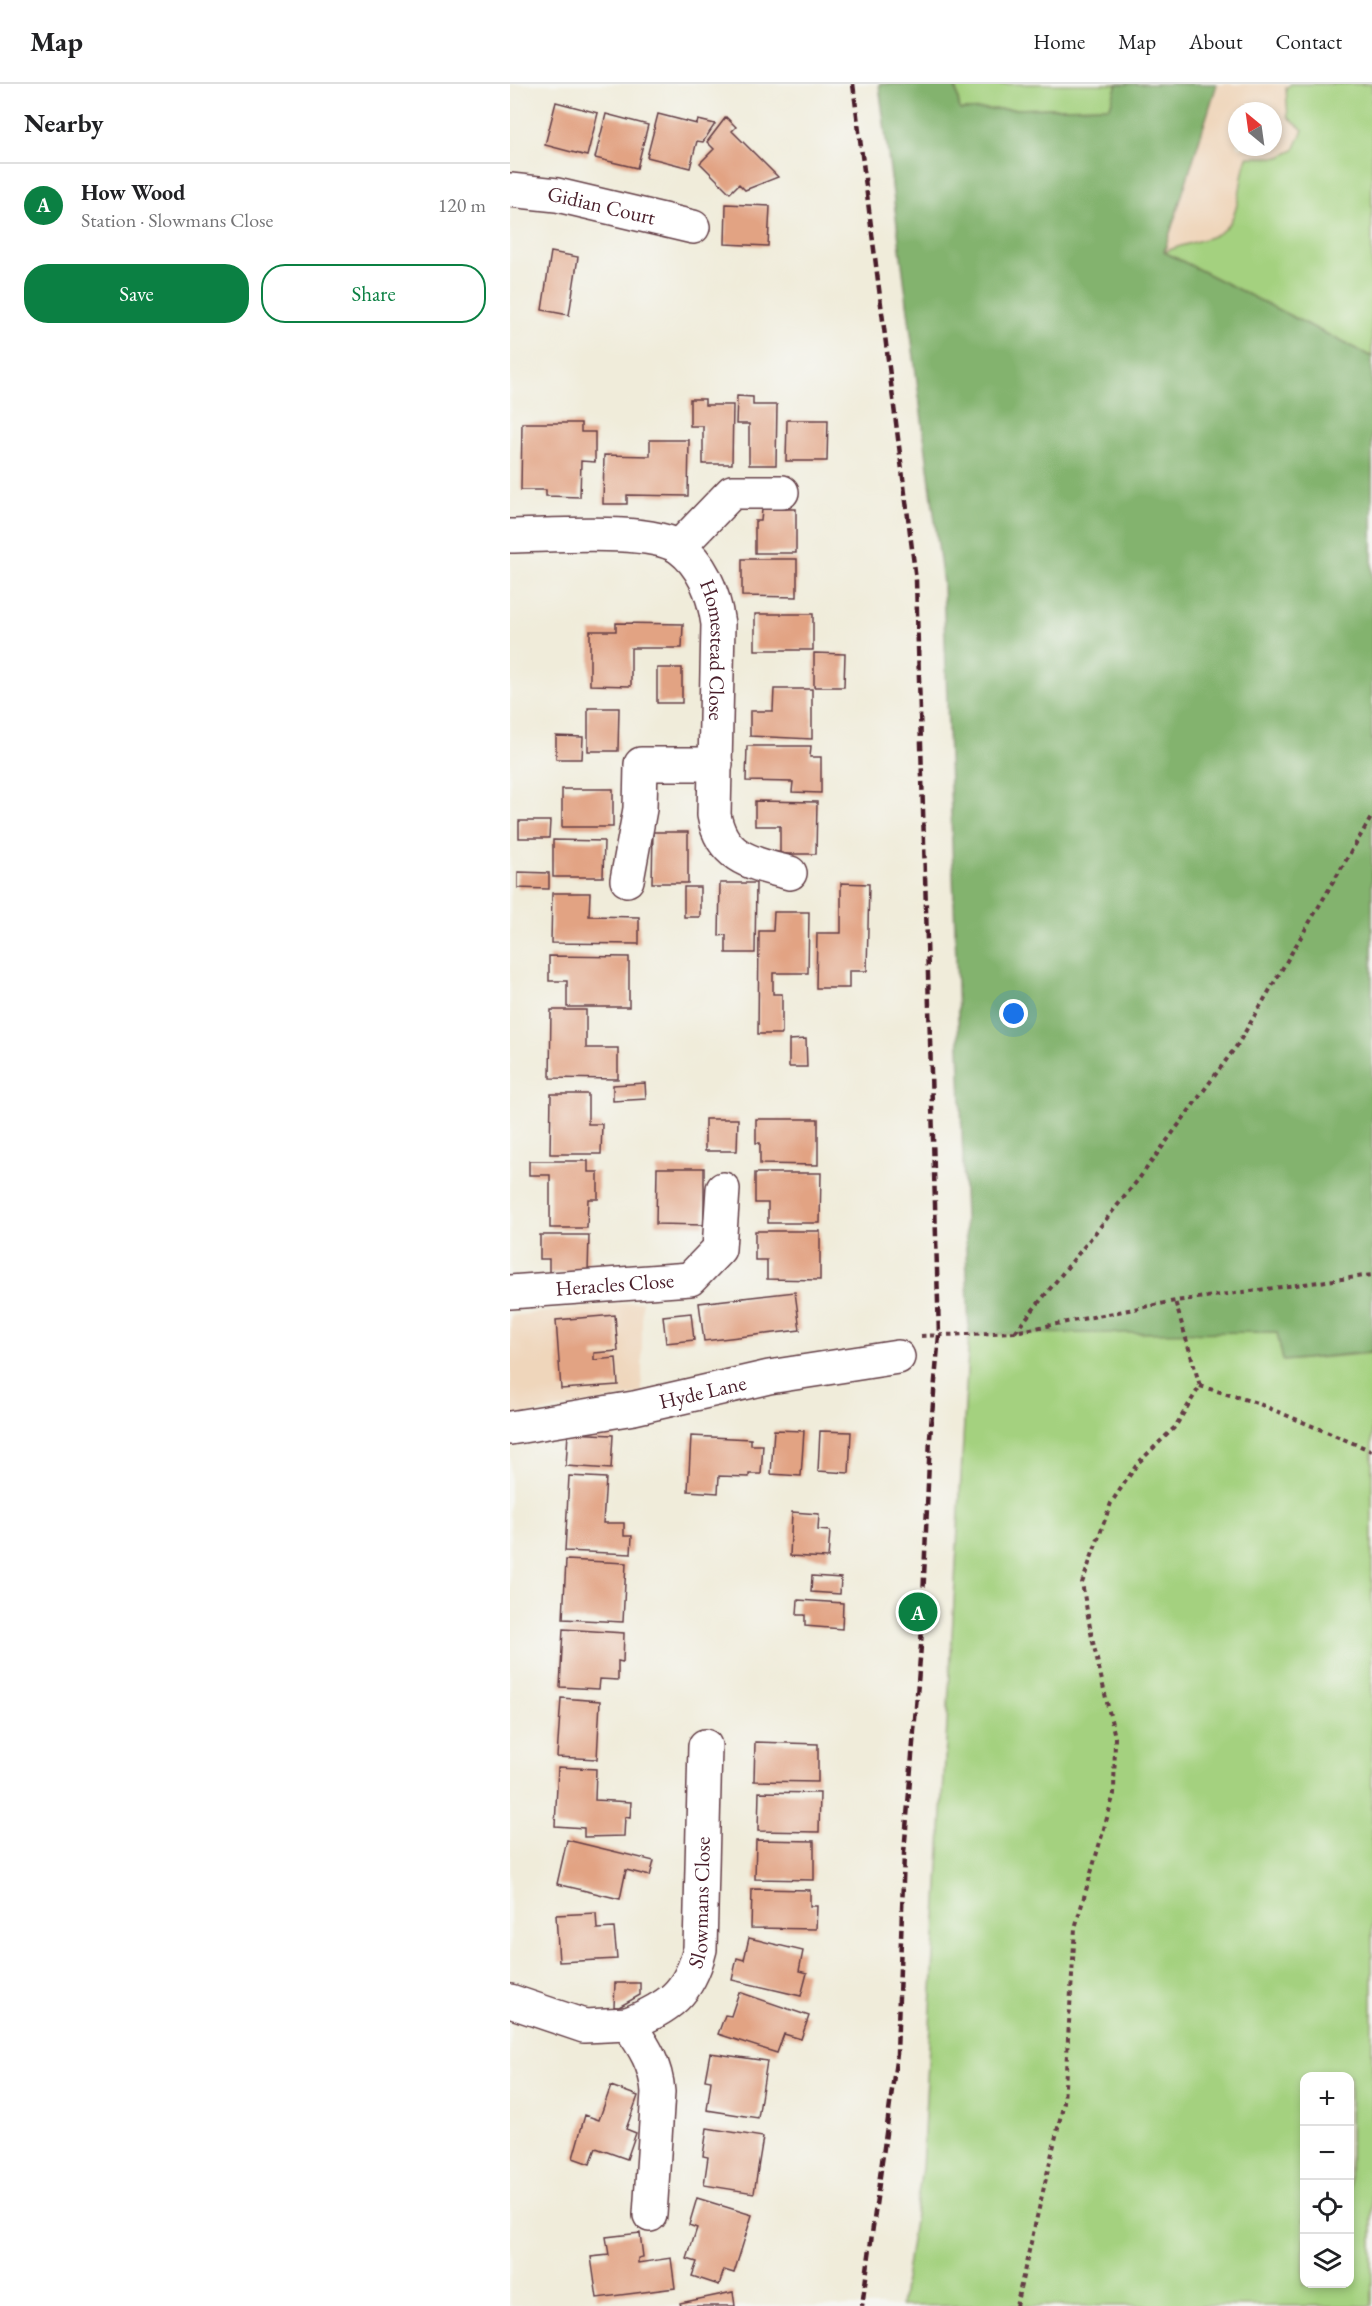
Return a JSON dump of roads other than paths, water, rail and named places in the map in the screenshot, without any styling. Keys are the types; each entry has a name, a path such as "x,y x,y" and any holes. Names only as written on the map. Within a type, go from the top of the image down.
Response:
{"street":[{"name":"Gidian Court","path":"510,190 557,195 693,227"},
{"path":"510,536 634,536 679,547 732,492 782,492"},
{"name":"Homestead Close","path":"679,547 706,579 714,597 718,624 714,815 717,833 726,846 741,858 790,873"},
{"path":"627,879 640,808 641,764 716,764"},
{"name":"Heracles Close","path":"510,1292 690,1279 719,1249 723,1189"},
{"name":"Hyde Lane","path":"510,1428 634,1408 769,1377 898,1358"},
{"name":"Slowmans Close","path":"510,2001 584,2026 628,2024 655,2013 687,1986 694,1972 700,1949 705,1746"},
{"path":"628,2024 646,2049 656,2074 658,2092 650,2215"}],"railway":[{"path":"853,84 916,580 939,1335 930,1438 921,1646 904,1853 897,2054 862,2306"}],"place":[{"name":"How Wood","path":"918,1612"}]}
